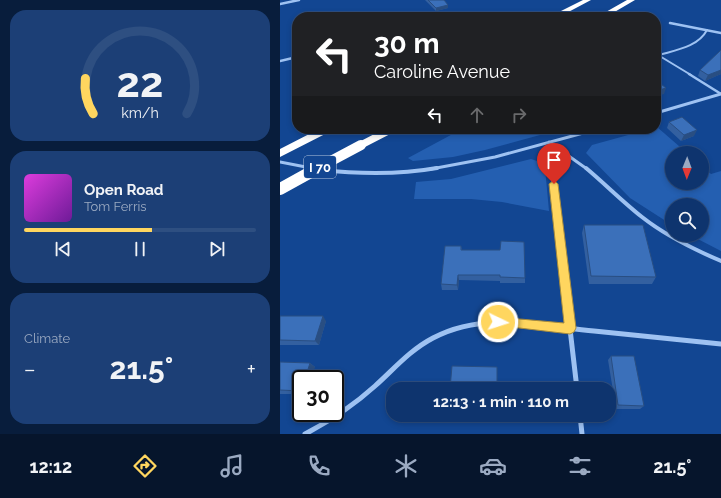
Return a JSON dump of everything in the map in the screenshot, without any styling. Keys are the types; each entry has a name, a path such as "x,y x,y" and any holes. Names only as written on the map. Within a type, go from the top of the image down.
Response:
{"highway":[{"path":"564,12 588,0"},
{"path":"610,12 632,0"},
{"name":"I 70","path":"280,153 318,134"},
{"name":"I 70","path":"280,189 382,134"}],"street":[{"path":"280,4 299,0"},
{"path":"670,22 721,33"},
{"path":"280,61 292,58"},
{"path":"661,112 721,94"},
{"path":"280,162 303,167 344,172 418,172 478,162 576,134"},
{"path":"549,142 577,160 632,209 653,225 698,251 721,261"},
{"path":"549,142 576,382"},
{"path":"305,434 334,418 359,399 410,353 432,338 456,327 490,322 570,328 721,344"},
{"path":"581,422 582,434"}],"lane":[{"path":"661,54 691,44 705,36 707,30"},
{"path":"661,57 721,94"}],"shaded area":[{"path":"661,130 679,146 665,146 665,190 709,190 709,172 711,174 721,171 721,251 704,242 709,242 709,198 665,198 665,220 630,198 586,153 592,145 632,134 661,134"},
{"path":"453,134 544,134 453,157 413,161 408,158"},
{"path":"531,159 543,163 545,168 549,211 502,202 471,199 414,199 416,182 451,179"}],"building":[{"path":"428,0 444,0 448,5 436,8"},
{"path":"721,50 721,70 708,75 700,70"},
{"path":"661,84 666,88 661,90"},
{"path":"682,117 697,130 684,135 669,122"},
{"path":"584,225 643,225 656,277 591,276"},
{"path":"501,241 524,242 525,278 500,277 500,275 458,275 457,285 441,284 445,246 461,246 461,250 500,250"},
{"path":"280,316 323,316 315,341 280,340"},
{"path":"611,356 634,356 644,406 618,405 616,382 615,382"},
{"path":"280,362 310,363 308,370 292,370 292,391 280,390"},
{"path":"452,366 497,367 497,382 451,382"}],"route":[{"path":"498,322 570,328 554,184"}]}
